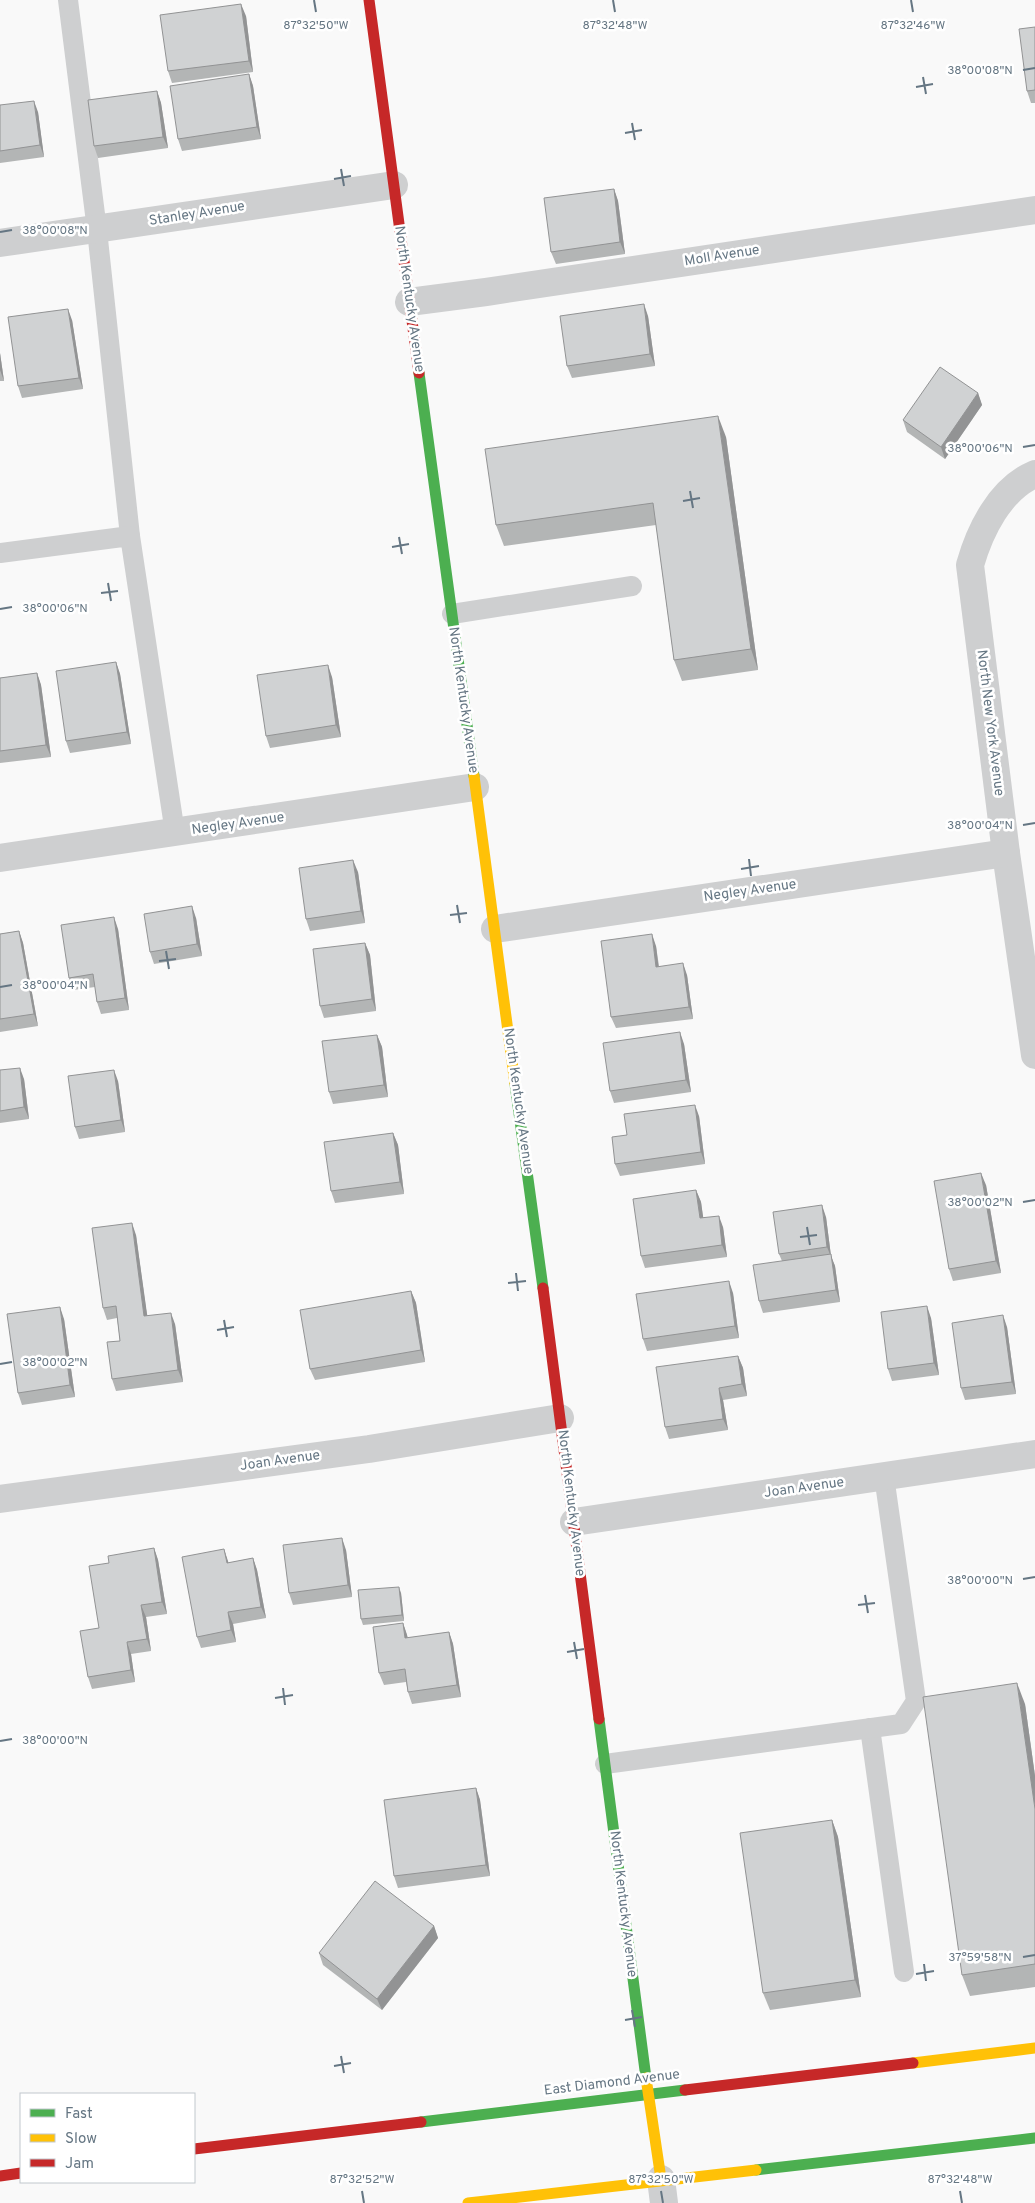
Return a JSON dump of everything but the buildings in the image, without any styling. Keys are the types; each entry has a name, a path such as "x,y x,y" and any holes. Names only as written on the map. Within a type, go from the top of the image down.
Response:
{"street":[{"name":"North Kentucky Avenue","path":"369,0 574,1522 648,2093 663,2191"},
{"name":"Stanley Avenue","path":"0,243 394,185"},
{"name":"Moll Avenue","path":"409,302 1035,210"},
{"name":"North New York Avenue","path":"1035,474 1020,481 992,514 977,538 970,565 1006,853 1035,1055"},
{"name":"Negley Avenue","path":"0,858 475,787"},
{"name":"Negley Avenue","path":"494,929 1006,853"},
{"name":"Joan Avenue","path":"0,1499 369,1448 560,1418"},
{"name":"Joan Avenue","path":"574,1522 1035,1454"},
{"name":"East Diamond Avenue","path":"195,2149 1035,2048"},
{"path":"468,2203 663,2191 1035,2138"},
{"path":"0,2176 20,2173"}],"lane":[{"path":"68,0 97,230 130,536 175,833"},
{"path":"0,553 130,536"},
{"path":"452,614 632,586"},
{"path":"605,1764 900,1724 916,1701 884,1476"},
{"path":"870,1728 904,1972"}],"traffic: fast":[{"path":"419,373 474,776"},
{"path":"515,1084 543,1288"},
{"path":"599,1719 646,2078"},
{"path":"421,2122 685,2090"},
{"path":"756,2170 1035,2138"}],"traffic: slow":[{"path":"474,776 515,1084"},
{"path":"913,2063 1035,2048"},
{"path":"646,2078 661,2179"},
{"path":"468,2203 756,2170"}],"traffic: jam":[{"path":"369,0 419,373"},
{"path":"543,1288 599,1719"},
{"path":"685,2090 913,2063"},
{"path":"195,2149 421,2122"},
{"path":"0,2176 20,2173"}]}
